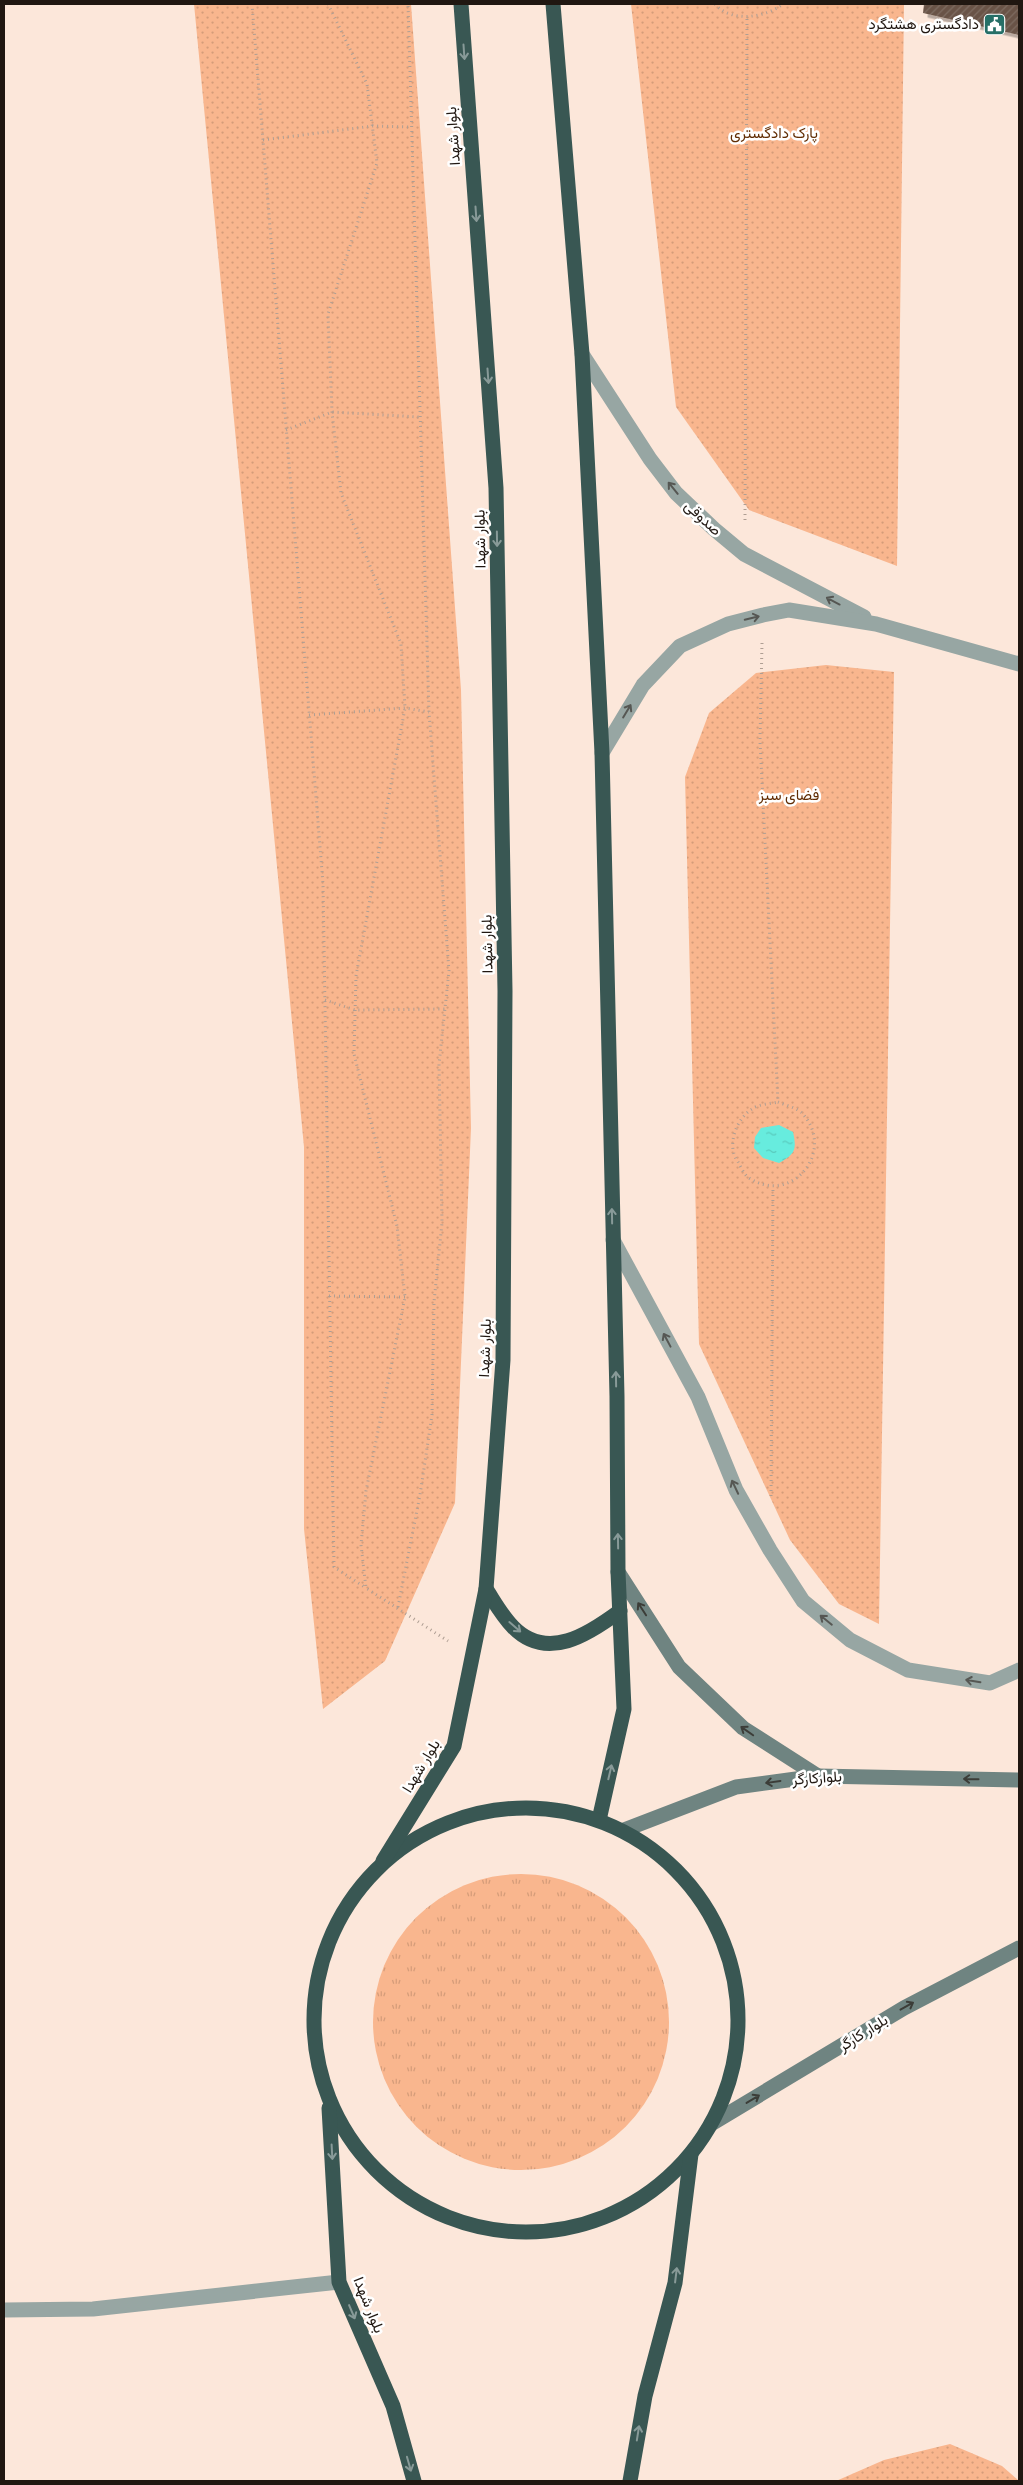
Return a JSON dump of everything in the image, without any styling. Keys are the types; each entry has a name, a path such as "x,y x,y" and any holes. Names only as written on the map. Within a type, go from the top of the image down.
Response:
{"highway":[{"name":"بلوار شهدا","path":"383,1861 454,1746 486,1589 503,1360 506,991 496,488 461,4"},
{"path":"553,4 582,354 602,753 618,1572 624,1709 599,1820"},
{"path":"486,1589 513,1627 536,1642 565,1642 590,1633 620,1611"},
{"path":"543,1807 599,1820 624,1830 670,1863 707,1907 730,1958 739,2015 733,2072 712,2124 691,2154 645,2196 588,2224 526,2233 465,2224 408,2198 361,2158 329,2104 312,2040 317,1974 341,1912 383,1861 431,1829 486,1810 543,1807"},
{"name":"بلوار شهدا","path":"329,2104 339,2282 393,2406 414,2481"},
{"path":"630,2481 644,2396 675,2283 691,2154"}],"main road":[{"path":"618,1572 679,1667 743,1728 818,1776"},
{"name":"بلوارکارگر","path":"624,1830 736,1787 818,1776 1019,1780"},
{"name":"بلوار کارگر","path":"712,2124 904,2008 1019,1948"}],"street":[{"name":"صدوقی","path":"582,354 650,459 676,493 714,529 744,554 876,624"},
{"name":"صدوقی","path":"602,753 643,685 680,646 728,624 763,615 789,610 876,624 1019,664"},
{"path":"613,1240 698,1396 736,1490 770,1550 803,1602 850,1640 908,1670 990,1683 1019,1670"},
{"path":"4,2310 93,2309 339,2282"}],"path":[{"path":"252,4 322,884 334,1567 398,1607 473,1658"},
{"path":"328,4 367,84 378,163 328,314 332,412 341,493 401,644 405,708 356,976 354,1054 397,1226 405,1296 366,1492 361,1545 366,1588"},
{"path":"398,1607 420,1494 432,1415 434,1302 442,1223 439,1064 448,971 429,712 408,4"},
{"path":"715,4 719,8 747,18 773,12 783,4"},
{"path":"744,554 747,18"},
{"path":"262,140 373,126 411,126"},
{"path":"286,430 332,412 419,417"},
{"path":"763,615 760,741 778,1102"},
{"path":"309,714 405,708 429,712"},
{"path":"324,1000 355,1010 445,1009"},
{"path":"778,1102 801,1112 815,1134 814,1159 798,1179 773,1186 748,1177 733,1156 734,1129 752,1108 778,1102"},
{"path":"771,1501 773,1186"},
{"path":"329,1296 405,1296"}],"green space":[{"path":"194,4 411,4 461,690 471,1128 455,1503 385,1661 323,1709 304,1529 304,1147"},
{"name":"پارک دادگستری","path":"631,4 904,4 897,566 749,510 676,407"},
{"name":"فضای سبز","path":"826,665 894,672 879,1624 839,1604 790,1540 699,1344 685,777 709,713 756,673"},
{"path":"506,1874 536,1874 564,1880 591,1891 615,1907 636,1928 652,1952 663,1979 669,2007 669,2037 663,2065 652,2092 636,2116 615,2137 591,2153 564,2164 536,2170 506,2170 478,2164 451,2153 427,2137 406,2116 390,2092 379,2065 373,2037 373,2007 379,1979 390,1952 406,1928 427,1907 451,1891 478,1880"},
{"path":"950,2444 1002,2466 1019,2481 836,2481 884,2460"}],"water":[{"path":"779,1125 793,1132 795,1147 792,1154 779,1163 763,1158 754,1148 755,1137 761,1128"}],"building":[{"name":"دادگستری هشتگرد","path":"924,4 1019,4 1019,35 923,13"}],"place":[{"name":"دادگستری هشتگرد","path":"995,24"}]}
